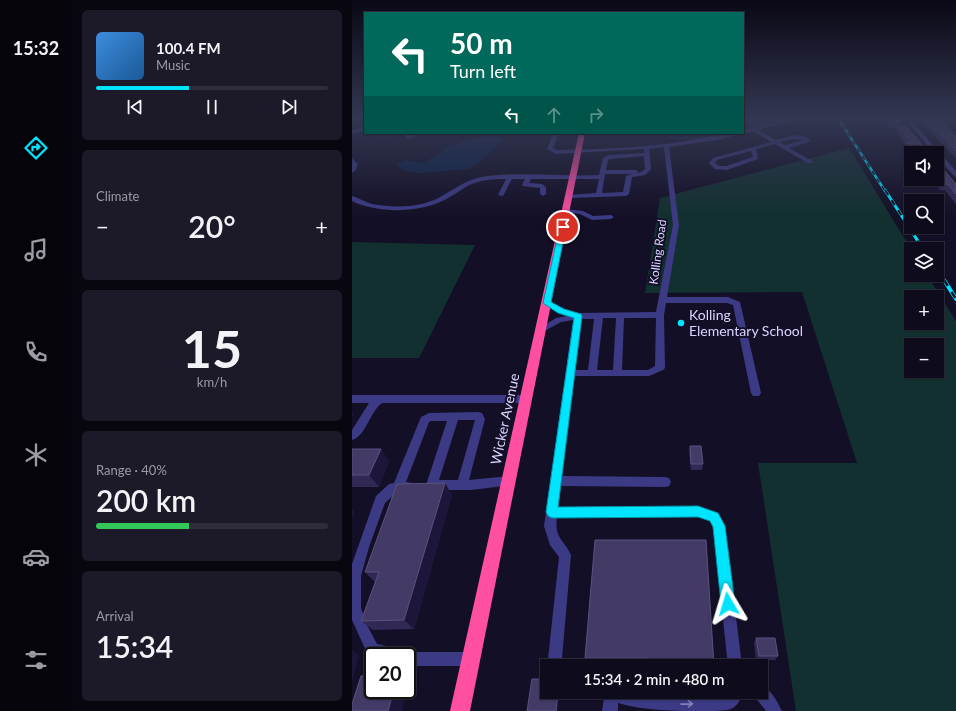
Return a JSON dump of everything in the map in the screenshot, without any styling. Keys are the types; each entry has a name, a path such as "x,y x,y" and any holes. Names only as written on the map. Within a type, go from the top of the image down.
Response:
{"highway":[{"name":"Wicker Avenue","path":"460,711 579,151"}],"street":[{"name":"Kolling Road","path":"617,373 649,373 660,368 660,314 676,225 667,151"},
{"path":"745,151 715,159 712,163 717,168 727,168 756,158 754,151"},
{"path":"793,151 810,162"},
{"path":"570,196 598,195 626,194 629,176 643,174 648,169 647,154 609,157 605,159 603,174 598,195 595,204"},
{"path":"352,160 355,164 352,171"},
{"path":"944,161 956,175"},
{"path":"352,198 357,201 378,206 416,206 438,200 473,181 486,178 573,178 603,174 645,172"},
{"path":"501,195 509,178"},
{"path":"528,178 525,185 542,186 544,188 543,194"},
{"path":"566,211 581,212 592,218 612,217"},
{"path":"662,300 728,300 737,304 756,394"},
{"path":"547,303 561,311 578,316"},
{"path":"541,330 560,320 578,316 660,314"},
{"path":"592,374 599,315"},
{"path":"570,374 617,373 620,315"},
{"path":"557,659 565,555 554,541 550,526 578,316"},
{"path":"352,399 526,398"},
{"path":"352,436 356,433 370,406 380,399"},
{"path":"432,485 454,416"},
{"path":"398,488 425,420 429,417 478,416 480,419 462,485"},
{"path":"371,647 362,629 354,608 355,576 363,547 380,500 393,488 509,481"},
{"path":"556,481 665,482"},
{"path":"552,512 698,512 714,517 719,526 734,659"},
{"path":"416,659 471,659"},
{"path":"610,699 610,711"},
{"path":"625,699 666,704 728,703 731,699"},
{"path":"767,699 774,711"}],"green space":[{"path":"837,151 851,151 907,242 904,242 904,282 931,282 936,290 904,290 904,330 944,330 944,302 956,321 956,711 796,711 758,463 857,463 802,292 645,293 660,198"},
{"path":"352,242 475,245 419,358 352,358"}],"water":[{"path":"442,151 491,151 481,161 469,169 419,173 402,170 396,164 406,160 424,163"}],"building":[{"path":"944,170 956,184 956,194 948,184 944,184"},
{"path":"690,446 701,446 703,464 691,464"},
{"path":"352,449 381,449 369,475 352,475"},
{"path":"445,483 404,620 361,621 379,572 365,572 397,484"},
{"path":"595,540 706,540 714,659 585,658"},
{"path":"756,638 775,638 778,656 759,656"},
{"path":"361,676 364,676 364,699 391,699 388,711 352,711 352,704"},
{"path":"532,679 540,679 540,699 557,699 556,711 527,711"}],"railway":[{"path":"859,151 885,191"},
{"path":"885,190 918,242"},
{"path":"944,280 956,299"}],"place":[{"name":"Kolling Elementary School","path":"681,323"}],"route":[{"path":"563,227 547,303 561,311 578,316 552,512 698,512 714,517 719,526 728,604"}]}
